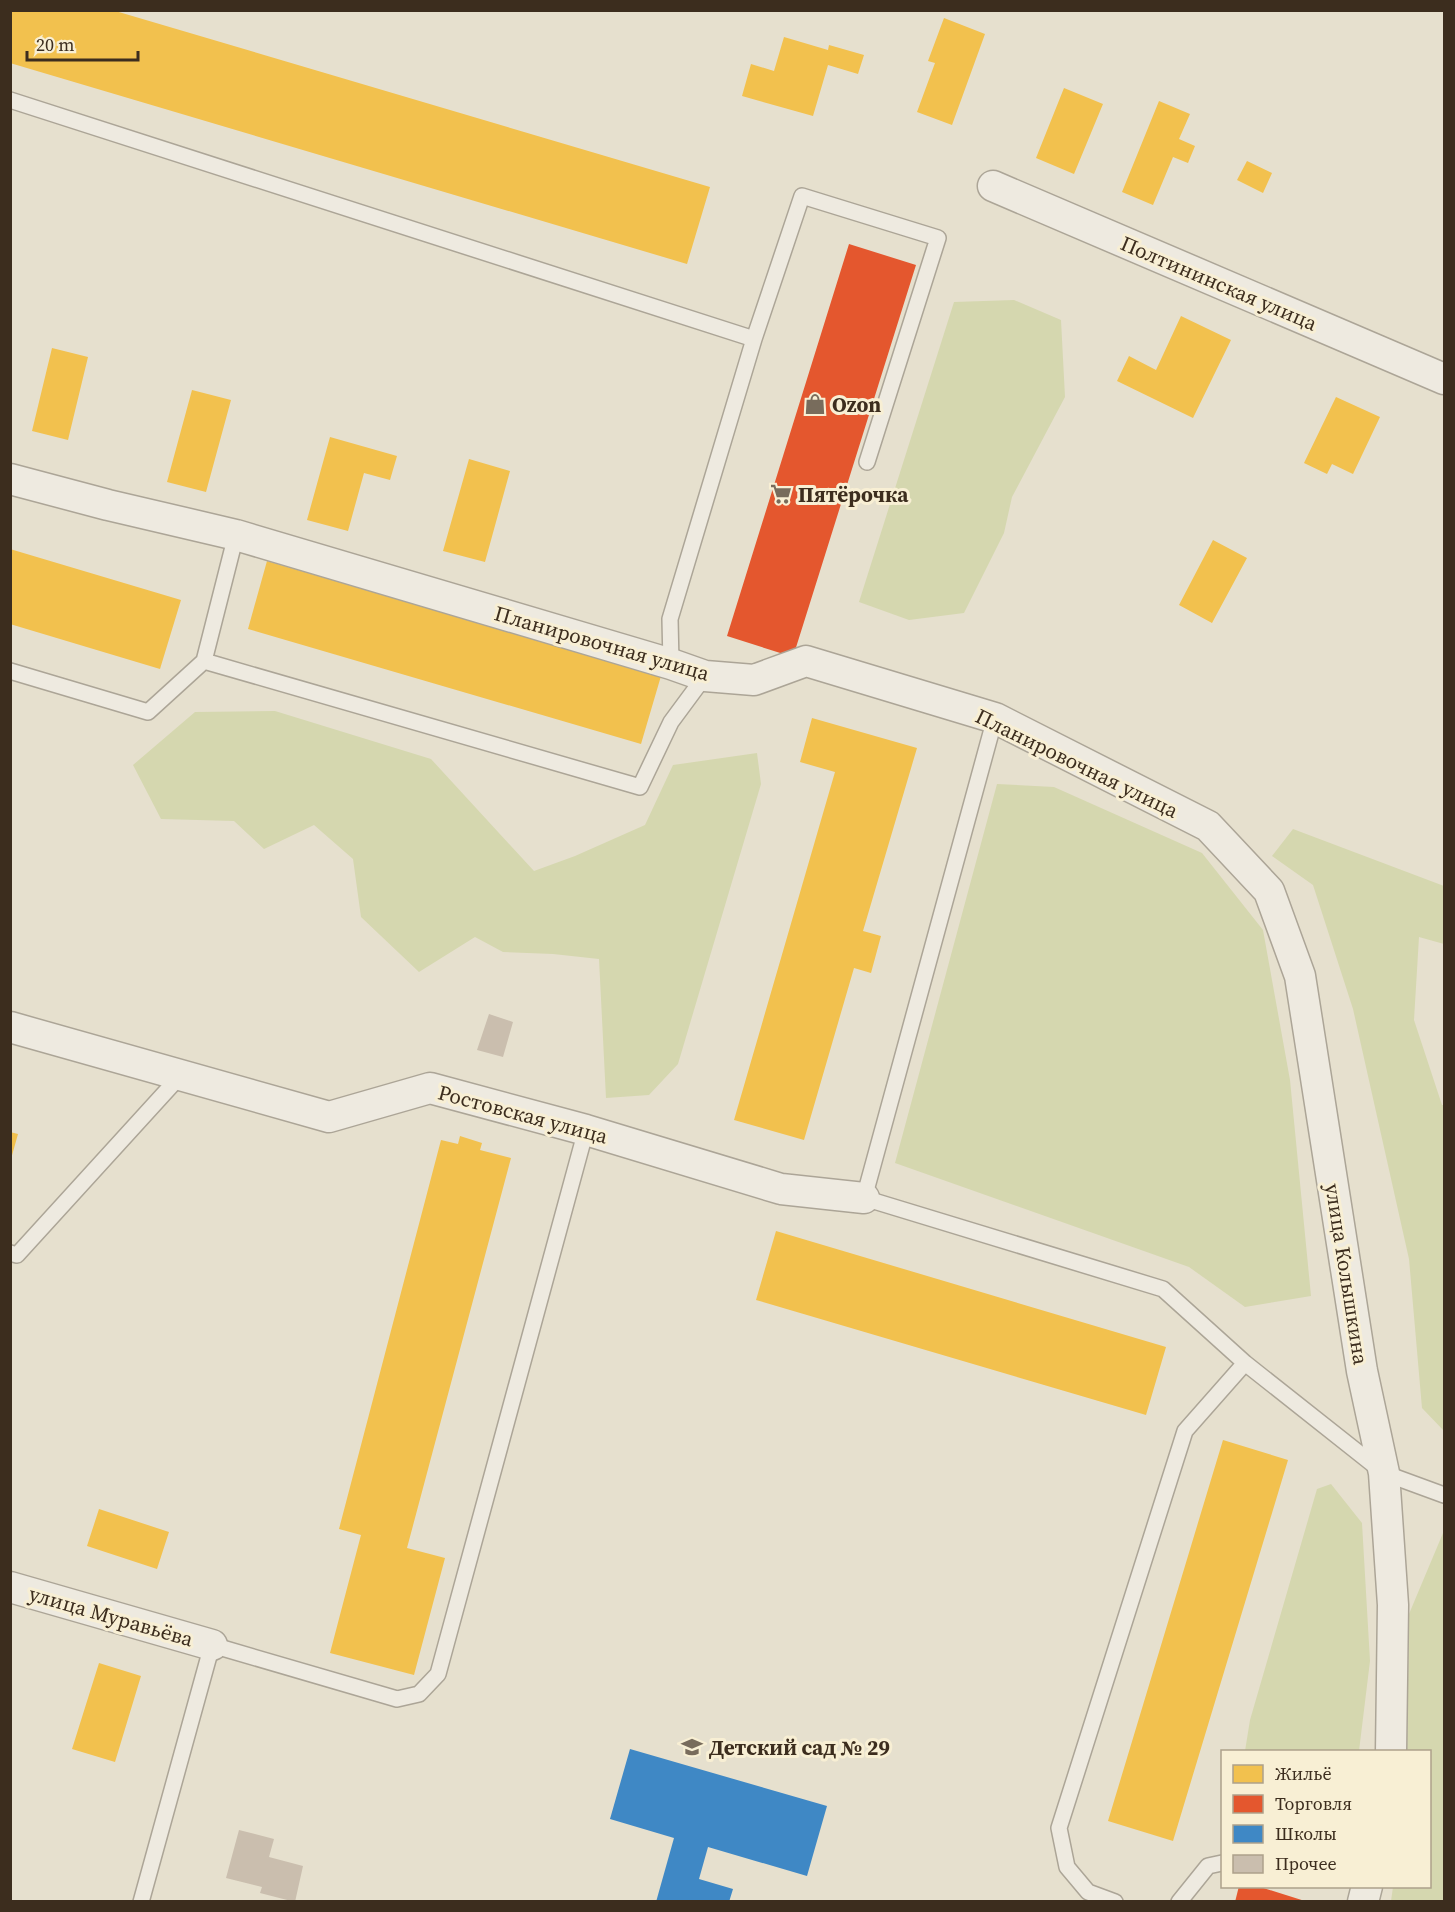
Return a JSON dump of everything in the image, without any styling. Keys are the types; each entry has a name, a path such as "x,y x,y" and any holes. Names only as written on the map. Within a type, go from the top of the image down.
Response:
{"street":[{"name":"Полтининская улица","path":"993,186 1444,379"},
{"name":"Планировочная улица","path":"10,478 108,505 236,535 705,676 754,680 806,661 995,718 1209,826"},
{"name":"улица Колышкина","path":"1209,826 1269,891 1300,976 1362,1371 1384,1473 1393,1605 1391,1750"},
{"name":"Ростовская улица","path":"10,1027 329,1117 430,1088 586,1131 781,1189 864,1198"},
{"name":"улица Муравьёва","path":"10,1587 212,1645"}],"lane":[{"path":"10,100 754,339"},
{"path":"671,664 670,619 754,339 802,196 938,238 867,462"},
{"path":"10,671 148,712 204,661 236,535"},
{"path":"204,661 640,787 671,722 705,676"},
{"path":"995,718 864,1198 1162,1289 1245,1363 1384,1473 1444,1495"},
{"path":"10,1253 17,1255 181,1075"},
{"path":"141,1902 212,1645 397,1699 419,1694 438,1674 586,1131"},
{"path":"1114,1902 1088,1892 1067,1867 1059,1828 1185,1431 1245,1363"},
{"path":"1179,1902 1208,1866 1221,1863"}],"green space":[{"path":"1014,300 1061,320 1065,397 1012,497 1004,533 964,613 909,620 859,602 954,302"},
{"path":"275,711 431,759 534,871 575,856 645,825 673,765 757,753 761,784 678,1064 649,1095 606,1098 599,959 503,952 475,937 419,972 361,917 353,859 314,825 264,849 234,821 161,819 133,765 195,712"},
{"path":"997,784 1054,787 1202,853 1263,930 1290,1080 1311,1296 1245,1307 1189,1267 895,1163"},
{"path":"1293,829 1444,886 1444,944 1419,937 1414,1020 1442,1105 1444,1105 1444,1431 1422,1408 1409,1259 1353,1009 1313,885 1272,856"},
{"path":"1331,1484 1362,1523 1370,1661 1359,1750 1245,1750 1250,1720 1317,1489"},
{"path":"1443,1533 1444,1901 1391,1901 1393,1888 1431,1888 1431,1750 1407,1750 1409,1614"}],"building: Жильё":[{"path":"10,10 112,10 710,187 687,264 10,63"},
{"path":"944,18 985,34 952,125 917,112 935,63 928,61"},
{"path":"784,37 828,50 829,45 864,55 858,74 828,65 813,116 742,96 751,64 774,71"},
{"path":"1064,88 1103,104 1074,174 1036,158"},
{"path":"1159,101 1190,114 1179,139 1195,146 1188,163 1173,157 1153,205 1122,192"},
{"path":"1247,161 1272,173 1263,193 1237,180"},
{"path":"1181,316 1231,340 1193,418 1117,381 1129,356 1156,370"},
{"path":"52,348 88,357 68,440 32,431"},
{"path":"192,390 231,400 206,492 167,482"},
{"path":"1336,397 1380,417 1353,474 1332,464 1327,474 1304,463"},
{"path":"330,437 397,456 390,480 364,473 348,531 307,520"},
{"path":"469,459 510,471 485,562 443,551"},
{"path":"1213,540 1247,558 1212,623 1179,605"},
{"path":"10,549 181,600 160,669 10,624"},
{"path":"267,561 661,676 641,744 248,629"},
{"path":"812,718 917,748 863,931 881,936 871,973 854,968 804,1140 734,1120 835,772 800,762"},
{"path":"10,1132 18,1134 11,1159 10,1158"},
{"path":"460,1136 482,1143 480,1150 511,1158 407,1548 445,1558 414,1675 330,1653 361,1535 339,1529 441,1140 458,1144"},
{"path":"776,1231 1166,1347 1146,1415 756,1300"},
{"path":"1223,1440 1288,1460 1173,1841 1108,1821"},
{"path":"99,1509 169,1532 157,1569 87,1546"},
{"path":"99,1663 141,1676 115,1762 72,1749"}],"building: Торговля":[{"path":"849,244 916,265 793,657 727,636"},
{"path":"1238,1888 1263,1888 1308,1902 1235,1902"}],"building: Школы":[{"path":"630,1749 827,1806 807,1876 708,1847 699,1879 733,1889 729,1902 656,1902 674,1838 610,1819"}],"building: Прочее":[{"path":"489,1014 513,1022 503,1057 477,1050"},
{"path":"239,1830 274,1839 269,1857 303,1866 295,1902 260,1893 262,1887 226,1878"}],"place":[{"name":"Ozon","path":"815,404"},
{"name":"Пятёрочка","path":"781,494"},
{"name":"Детский сад № 29","path":"692,1747"}]}
